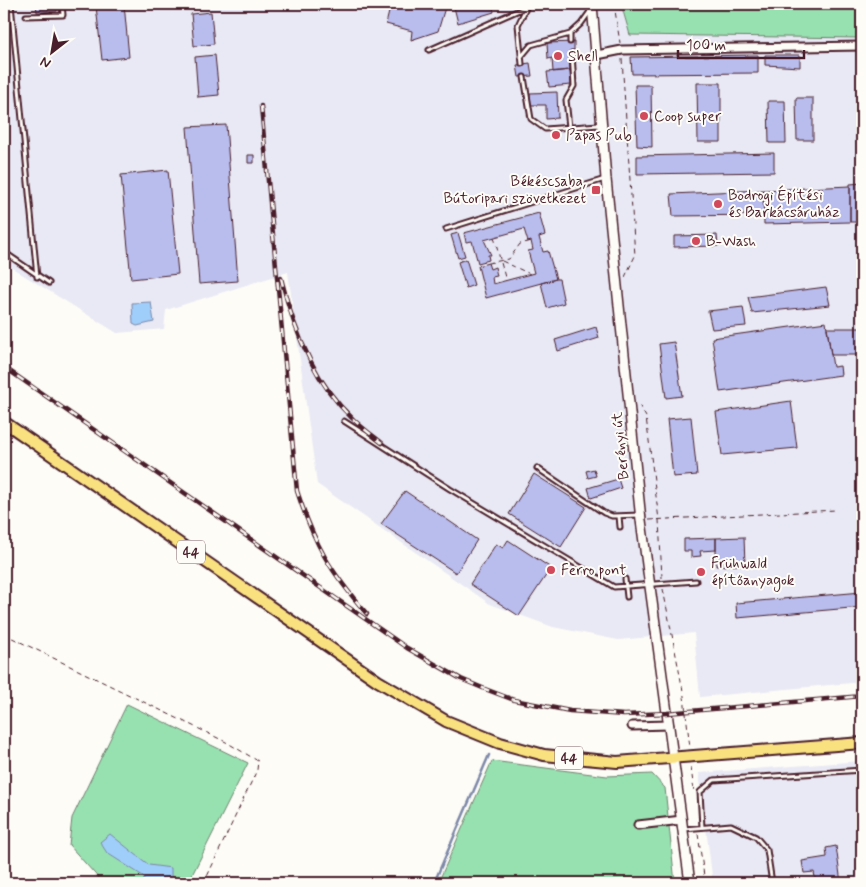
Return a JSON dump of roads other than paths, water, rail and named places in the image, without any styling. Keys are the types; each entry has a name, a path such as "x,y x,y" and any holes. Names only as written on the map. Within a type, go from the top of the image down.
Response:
{"main road":[{"name":"44","path":"4,422 378,681 446,721 500,743 544,755 617,762 862,743"}],"street":[{"name":"Berényi út","path":"592,5 606,179 641,517 690,883"},
{"path":"597,55 622,50 862,46"},
{"path":"632,726 669,725"},
{"path":"638,825 683,824"}],"lane":[{"path":"11,4 37,277"},
{"path":"26,16 63,15 62,4"},
{"path":"428,50 527,5"},
{"path":"522,64 518,25 527,5"},
{"path":"521,57 532,45 570,34 581,24 592,5"},
{"path":"570,34 570,42"},
{"path":"569,127 566,100 574,86 572,53"},
{"path":"524,77 531,119 545,129 602,125"},
{"path":"446,229 606,179"},
{"path":"4,252 37,277 49,283"},
{"path":"344,421 450,489 614,587 651,586 696,581"},
{"path":"536,468 612,516 641,517"},
{"path":"619,516 620,527"},
{"path":"625,578 627,597"},
{"path":"702,827 700,792 714,780 862,770"},
{"path":"683,824 698,828 731,825 756,837 767,850 772,883"}],"water":[{"path":"151,302 154,322 137,326 133,324 132,303"},
{"path":"110,834 149,865 171,868 171,878 161,883 145,883 143,876 107,853 100,842"}],"waterway":[{"path":"434,883 489,755"}],"railway":[{"path":"261,106 297,491 317,543 333,571 367,614"},
{"path":"281,278 299,335 316,371 339,404 355,421 382,443"},
{"path":"4,367 407,648 461,679 485,689 514,700 570,711 624,715 862,696"}],"place":[{"name":"Shell","path":"558,56"},
{"name":"Coop super","path":"644,116"},
{"name":"Papas Pub","path":"556,135"},
{"name":"Békéscsaba, Bútoripari szövetkezet","path":"596,190"},
{"name":"Bodrogi Építési és Barkácsáruház","path":"718,204"},
{"name":"B-Wash","path":"696,241"},
{"name":"Ferro pont","path":"551,570"},
{"name":"Frühwald építőanyagok","path":"701,572"}]}
